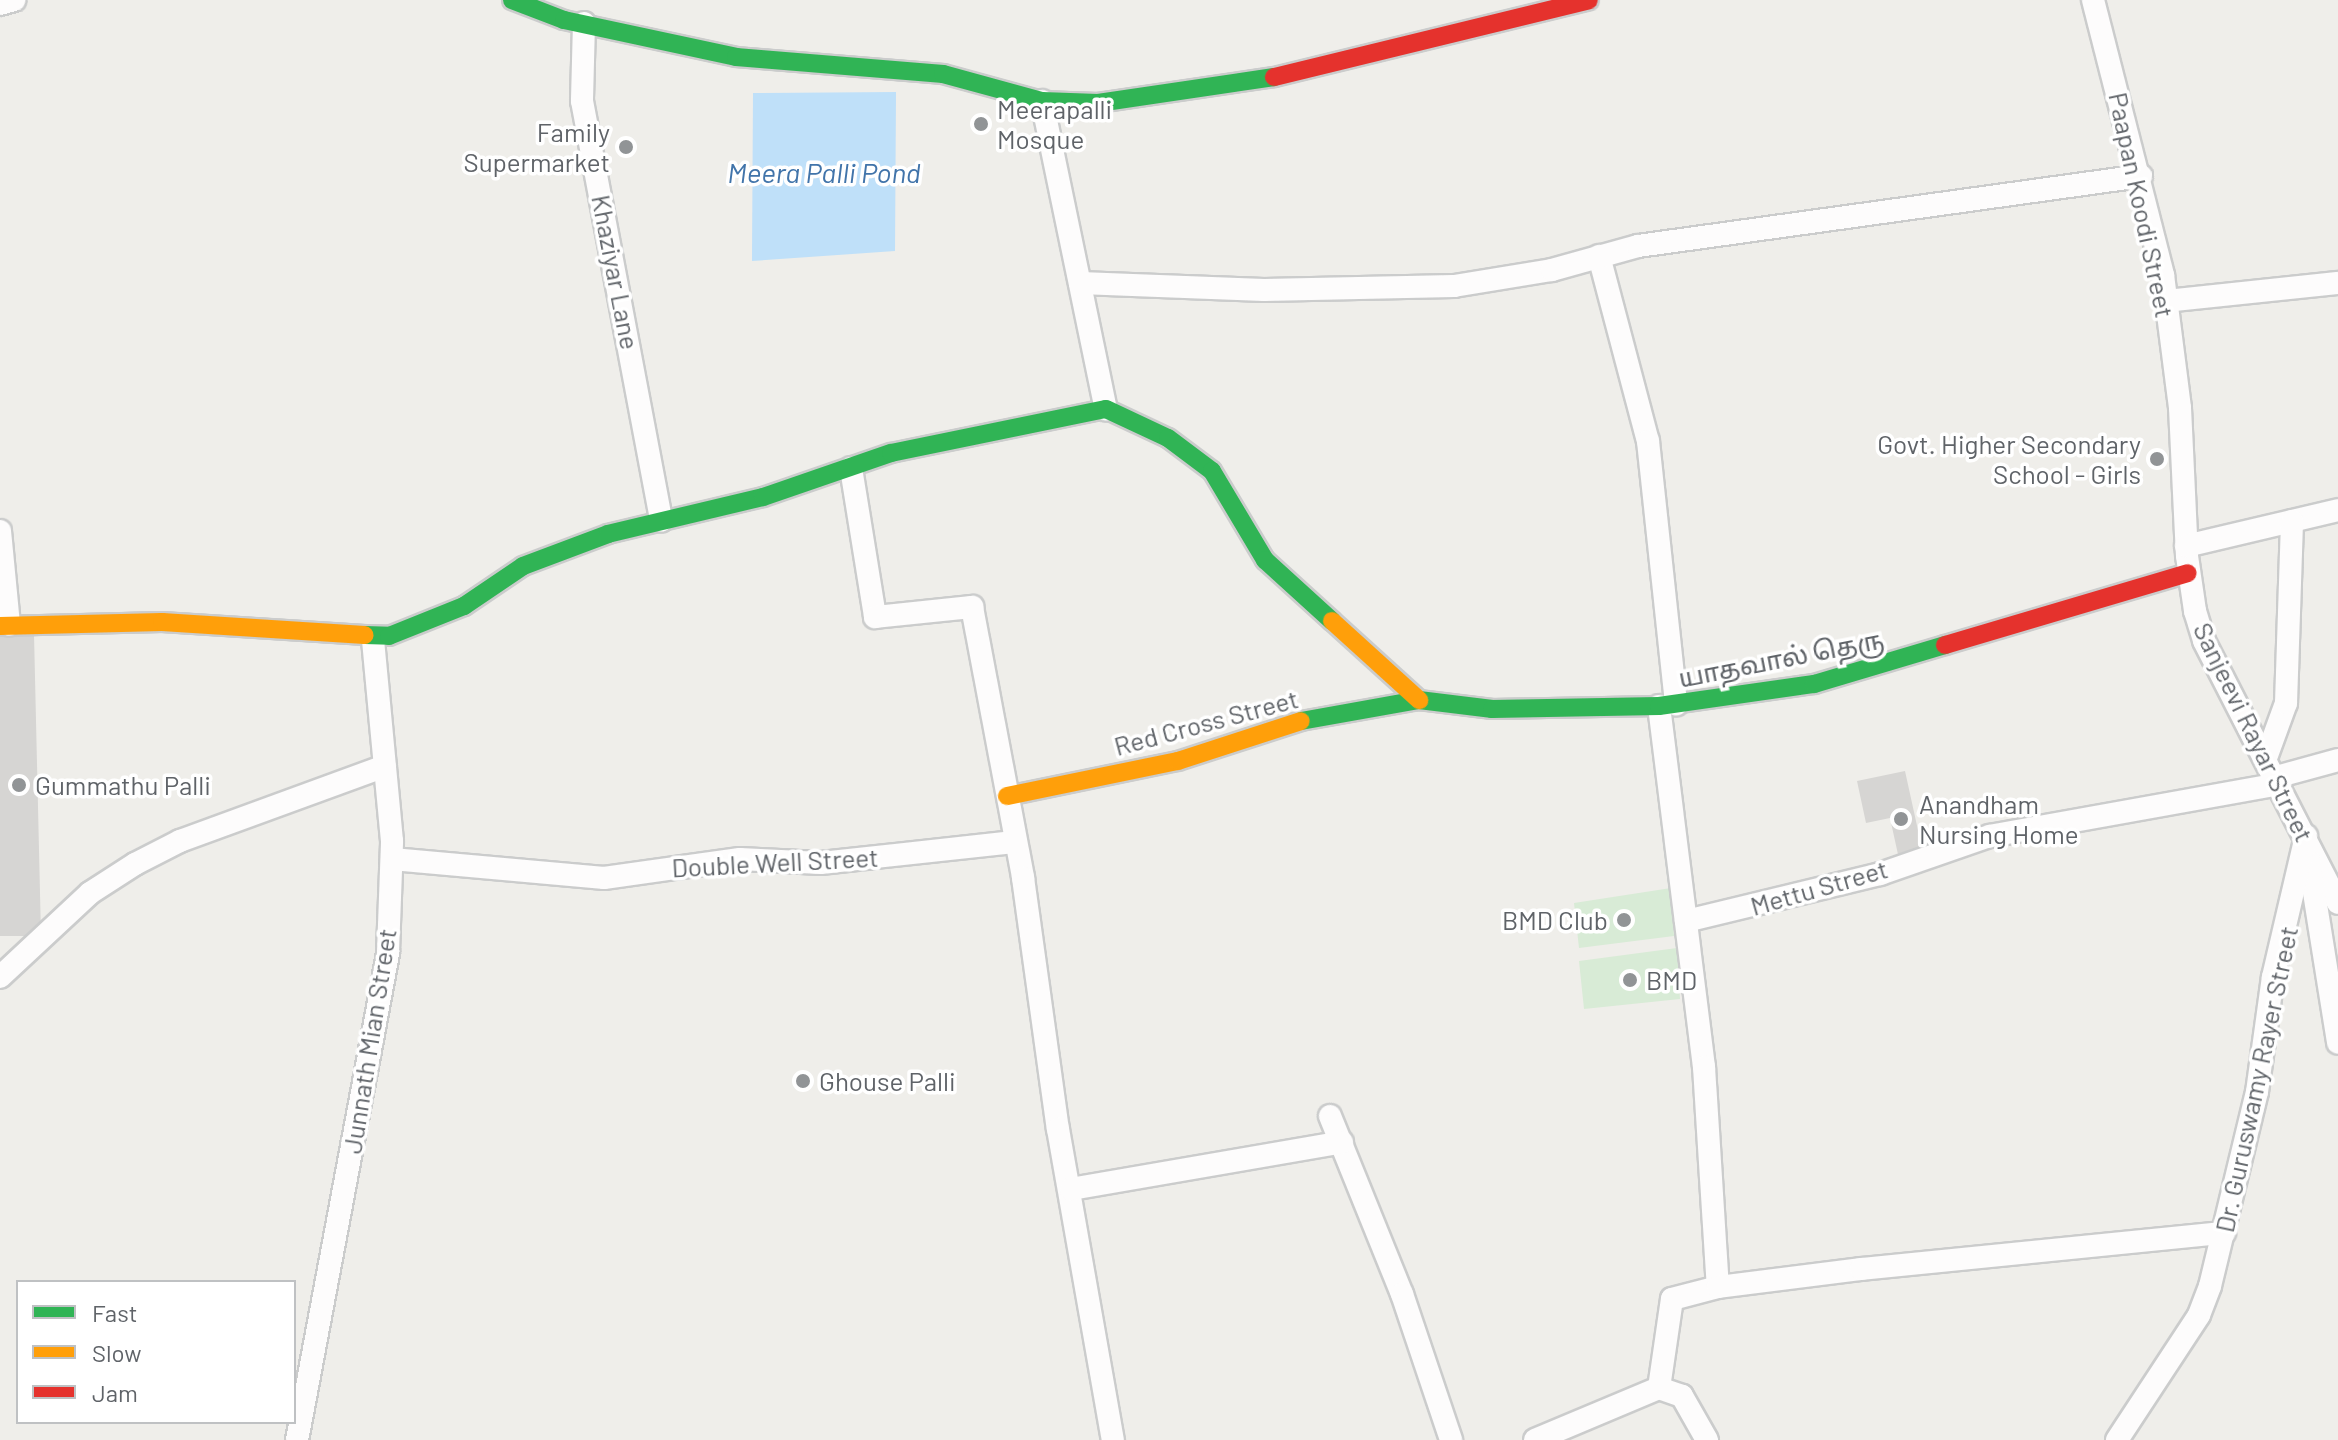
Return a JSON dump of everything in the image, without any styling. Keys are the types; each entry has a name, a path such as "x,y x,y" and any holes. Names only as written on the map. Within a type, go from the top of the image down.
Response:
{"street":[{"path":"0,4 14,0"},
{"path":"512,0 584,23 769,62 943,74 1042,101 1098,103 1292,74 1589,0"},
{"name":"Paapan Koodi Street","path":"2093,0 2141,176 2166,301 2180,408 2187,558"},
{"name":"Khaziyar Lane","path":"584,23 582,101 661,521"},
{"path":"1042,101 1106,409"},
{"path":"1080,283 1402,289 1487,281 1599,256 1745,230 2141,176"},
{"path":"1599,256 1648,441 1686,921 1704,1067 1718,1287"},
{"path":"2166,301 2338,283"},
{"path":"0,531 4,625 162,622 373,639 430,624 542,558 661,521 763,497 891,453 1106,409 1168,438 1212,471 1265,560 1419,700"},
{"path":"851,468 875,617 972,607 1007,796 1113,1440"},
{"path":"2187,558 2292,521 2338,510"},
{"path":"2274,773 2286,703 2292,521"},
{"name":"யாதவால் தெரு","path":"1419,700 1492,709 1668,706 1852,675 2187,558"},
{"name":"Sanjeevi Rayar Street","path":"2187,558 2204,641 2338,903"},
{"name":"Junnath Mian Street","path":"297,1440 388,952 392,859 373,639"},
{"name":"Red Cross Street","path":"1007,796 1178,761 1291,723 1419,700"},
{"name":"Mettu Street","path":"1686,921 1880,874 1990,836 2338,760"},
{"path":"0,977 90,893 135,864 180,841 385,766"},
{"path":"2306,836 2338,1043"},
{"name":"Dr. Guruswamy Rayer Street","path":"2125,1437 2199,1315 2224,1233 2257,1092 2279,946 2306,836"},
{"name":"Double Well Street","path":"392,859 604,878 740,859 821,863 1014,842"},
{"path":"1330,1116 1451,1440"},
{"path":"1071,1189 1342,1142"},
{"path":"1659,1388 1672,1299 1718,1287 2224,1233"},
{"path":"1535,1440 1659,1388 1682,1396 1707,1440"}],"green space":[{"name":"BMD Club","path":"1671,888 1674,936 1579,948 1574,903"},
{"name":"BMD","path":"1677,948 1680,999 1584,1009 1579,961"}],"water":[{"name":"Meera Palli Pond","path":"896,92 895,251 752,261 753,93"}],"building":[{"name":"Gummathu Palli","path":"0,633 34,634 41,936 0,936"},
{"path":"1905,771 1923,853 1899,859 1890,818 1866,823 1857,781"}],"traffic: fast":[{"path":"512,0 564,20 736,57 943,74 1042,101 1098,103 1274,77"},
{"path":"365,635 389,636 464,606 523,566 608,534 763,497 891,453 1106,409 1168,438 1212,471 1265,560 1332,621"},
{"path":"1301,721 1419,700 1492,709 1659,706 1814,684 1945,645"}],"traffic: slow":[{"path":"1332,621 1419,700"},
{"path":"0,626 162,622 365,635"},
{"path":"1007,796 1178,761 1301,721"}],"traffic: jam":[{"path":"1274,77 1589,0"},
{"path":"1945,645 2188,573"}],"place":[{"name":"Meerapalli Mosque","path":"981,124"},
{"name":"Family Supermarket","path":"626,147"},
{"name":"Govt. Higher Secondary School - Girls","path":"2157,459"},
{"name":"Gummathu Palli","path":"19,785"},
{"name":"Anandham Nursing Home","path":"1901,819"},
{"name":"BMD Club","path":"1624,920"},
{"name":"BMD","path":"1630,980"},
{"name":"Ghouse Palli","path":"803,1081"}]}
